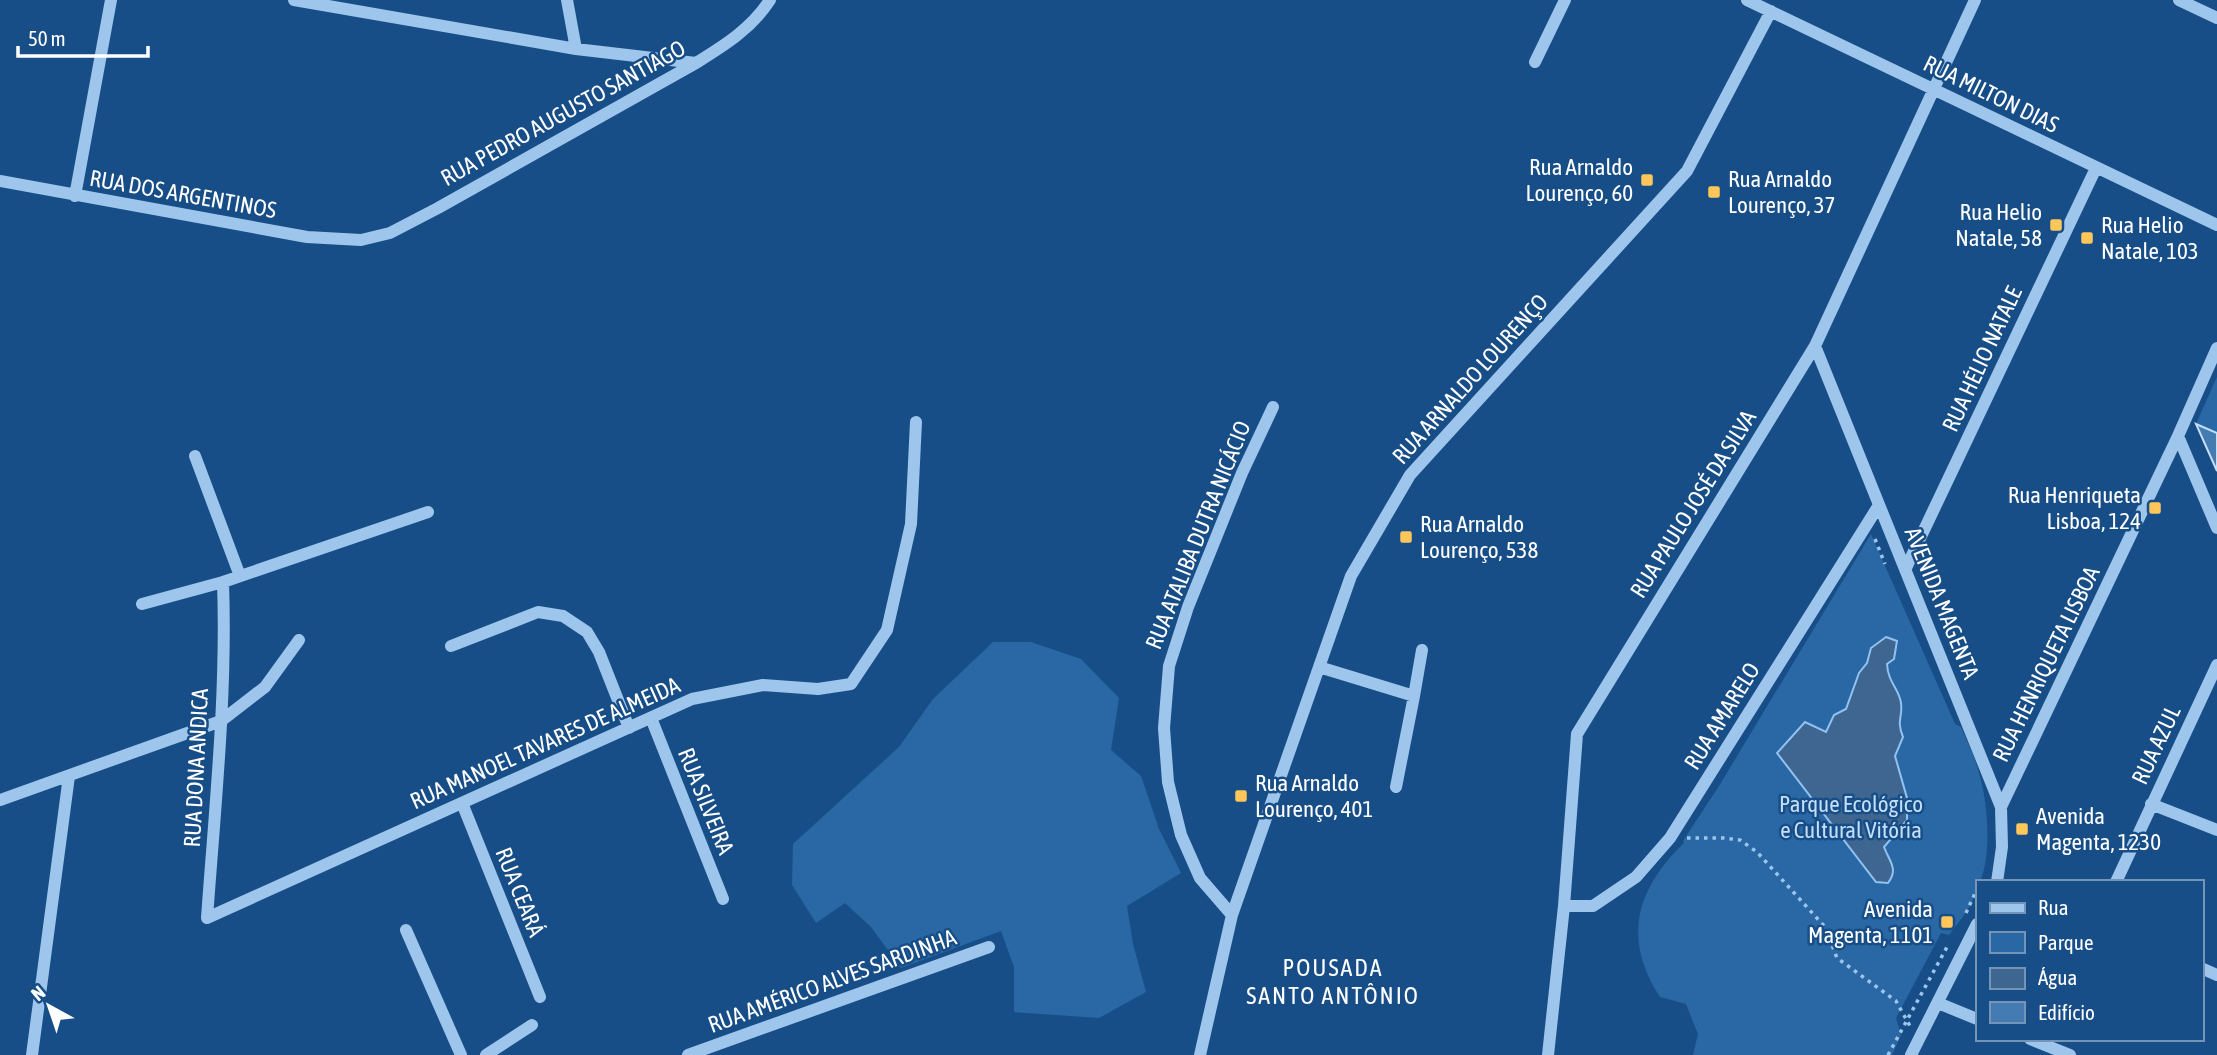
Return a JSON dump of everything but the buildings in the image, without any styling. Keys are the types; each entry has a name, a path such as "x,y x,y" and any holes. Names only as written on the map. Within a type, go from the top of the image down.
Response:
{"street":[{"path":"75,197 111,0"},
{"path":"294,0 576,49 696,63"},
{"path":"567,0 576,49"},
{"name":"RUA PEDRO AUGUSTO SANTIAGO","path":"361,240 390,233 438,208 696,63 735,38 759,16 770,0"},
{"path":"1535,62 1565,0"},
{"name":"RUA MILTON DIAS","path":"1747,0 2217,225"},
{"name":"RUA PAULO JOSÉ DA SILVA","path":"1548,1055 1564,906 1577,734 1815,346 1975,0"},
{"path":"2179,0 2217,18"},
{"name":"RUA ARNALDO LOURENÇO","path":"1200,1055 1232,915 1351,576 1410,475 1687,171 1771,11"},
{"name":"RUA HÉLIO NATALE","path":"1906,568 2096,168"},
{"name":"RUA DOS ARGENTINOS","path":"0,181 75,197 307,237 361,240"},
{"name":"AVENIDA MAGENTA","path":"1815,346 2001,807 2002,847 1997,880"},
{"name":"RUA HENRIQUETA LISBOA","path":"2001,807 2178,436 2217,348"},
{"name":"RUA ATALIBA DUTRA NICÁCIO","path":"1232,915 1200,878 1181,835 1168,782 1164,728 1169,666 1188,607 1241,473 1273,407"},
{"name":"RUA MANOEL TAVARES DE ALMEIDA","path":"207,918 692,699 764,685 818,689 851,684 887,630 911,524 916,422"},
{"path":"2178,436 2217,528"},
{"path":"194,456 240,576"},
{"name":"RUA AMARELO","path":"1564,906 1593,906 1636,877 1670,838 1879,505"},
{"path":"142,604 223,582 428,512"},
{"name":"RUA DONA ANDICA","path":"207,918 221,722 223,582"},
{"path":"451,646 538,612 563,616 587,632 599,652 629,728"},
{"path":"0,800 221,722 265,687 299,640"},
{"path":"1396,787 1422,650"},
{"name":"RUA AZUL","path":"2117,880 2217,665"},
{"path":"1319,667 1414,696"},
{"name":"RUA SILVEIRA","path":"651,718 723,899"},
{"path":"32,1055 69,776"},
{"name":"RUA CEARÁ","path":"462,803 540,997"},
{"path":"2151,804 2217,830"},
{"path":"1912,1055 1976,927"},
{"path":"406,930 461,1055"},
{"name":"RUA AMÉRICO ALVES SARDINHA","path":"688,1055 989,947"},
{"path":"1938,1003 1976,1019"},
{"path":"486,1055 532,1025"},
{"path":"2035,1041 2070,1055"}],"path":[{"path":"1670,838 1740,840 1757,852 1825,927 1838,958 1896,1000 1906,1021 1920,1038"},
{"path":"1964,917 1976,891"},
{"path":"1888,1055 1950,941"}],"green space":[{"path":"2217,377 2217,433 2196,424"},
{"name":"Parque Ecológico e Cultural Vitória","path":"1871,534 1955,724 1961,727 1977,767 1985,799 1987,828 1984,870 1981,880 1976,880 1974,897 1949,935 1941,933 1896,1018 1901,1035 1892,1055 1693,1055 1698,1034 1686,1004 1660,997 1648,976 1638,935 1645,897 1655,878 1684,843"},
{"path":"993,642 1031,642 1081,659 1119,698 1111,750 1141,776 1159,829 1181,873 1127,906 1133,944 1146,992 1099,1018 1014,1012 1014,967 1001,931 901,968 871,927 845,903 816,923 792,885 793,844 899,747 933,699"}],"water":[{"path":"1886,637 1897,641 1894,659 1887,664 1889,676 1901,703 1900,726 1903,737 1895,756 1907,798 1907,820 1884,847 1893,869 1888,883 1876,882 1777,753 1805,722 1826,732 1834,715 1846,709 1871,648"}],"place":[{"name":"Rua Arnaldo Lourenço, 60","path":"1647,180"},
{"name":"Rua Arnaldo Lourenço, 37","path":"1714,192"},
{"name":"Rua Helio Natale, 58","path":"2056,225"},
{"name":"Rua Helio Natale, 103","path":"2087,238"},
{"name":"Rua Henriqueta Lisboa, 124","path":"2155,508"},
{"name":"Rua Arnaldo Lourenço, 538","path":"1406,537"},
{"name":"Rua Arnaldo Lourenço, 401","path":"1241,796"},
{"name":"Avenida Magenta, 1230","path":"2022,829"},
{"name":"Avenida Magenta, 1101","path":"1947,922"}],"district":[{"name":"POUSADA SANTO ANTÔNIO","path":"1333,981"}]}
